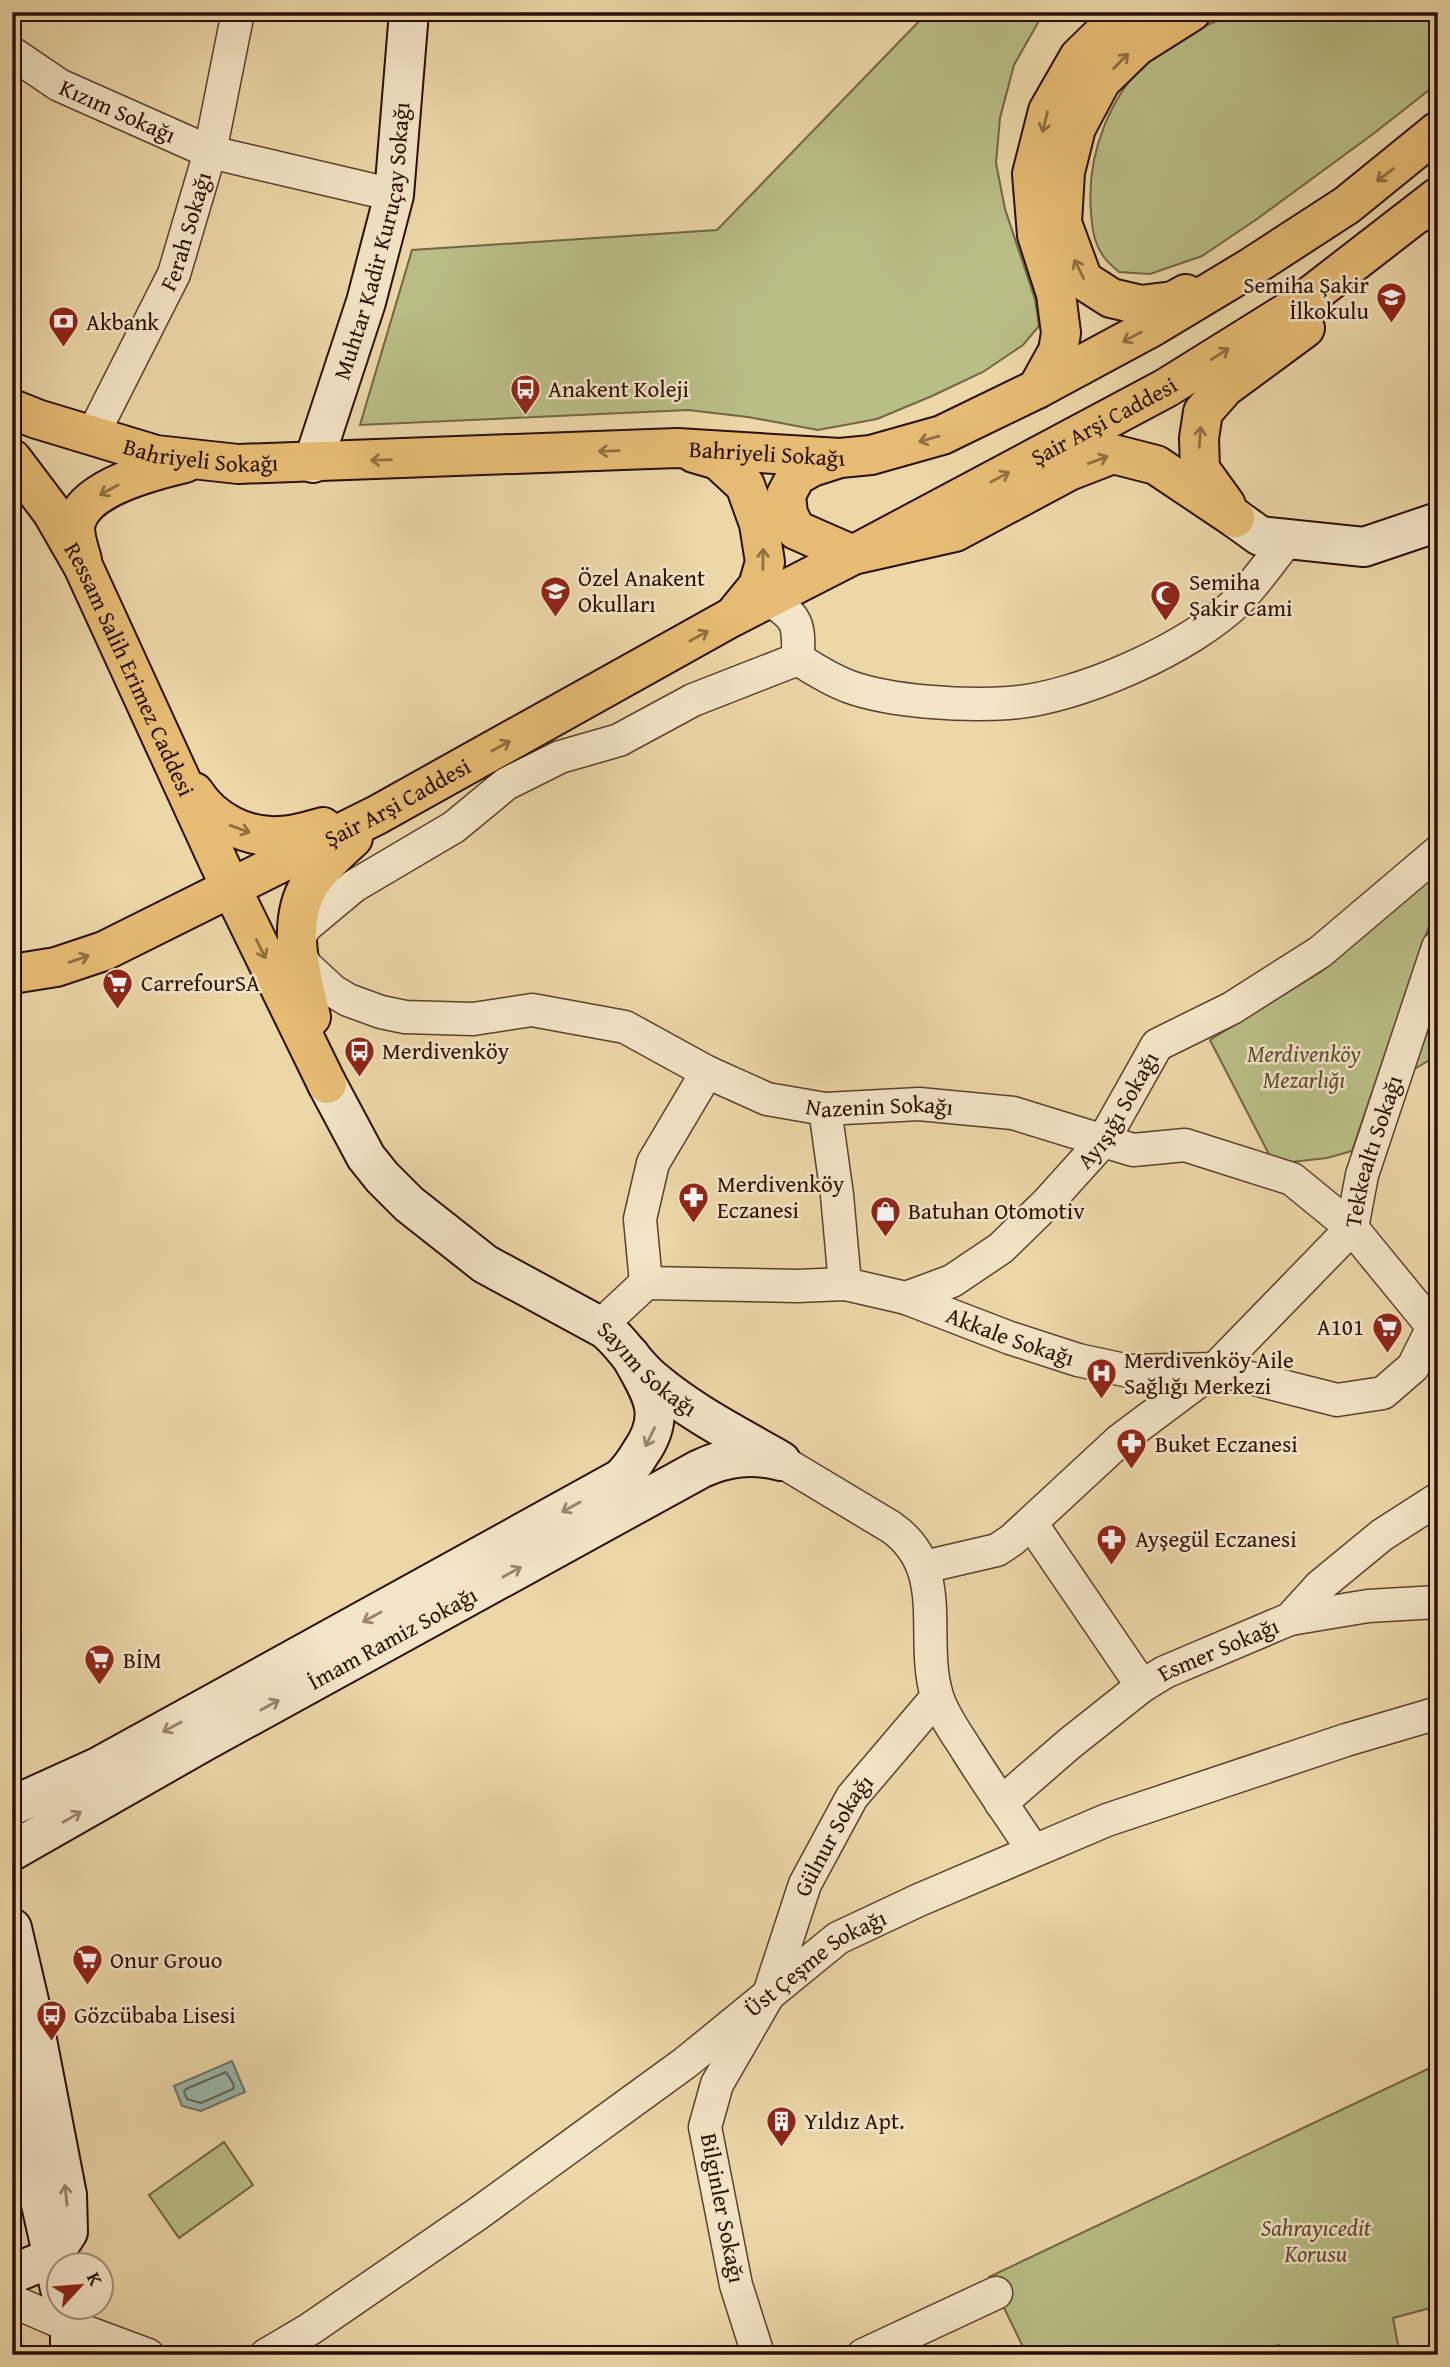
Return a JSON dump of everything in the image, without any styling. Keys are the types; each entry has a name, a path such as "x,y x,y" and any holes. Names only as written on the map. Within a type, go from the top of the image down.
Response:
{"main road":[{"path":"1037,389 1058,351 1061,333 1056,294 1037,235 1032,174 1048,111 1079,57 1114,23 1130,12"},
{"path":"1188,14 1137,46 1101,82 1076,128 1065,172 1062,223 1083,279 1111,298 1141,305 1173,300 1209,282 1250,268"},
{"name":"Bahriyeli Sokağı","path":"12,409 156,455 238,464 677,448 840,458 871,455 942,435 1037,389 1152,327 1347,205 1438,131"},
{"path":"1235,518 1200,469 1199,438 1203,412 1225,387 1328,311 1432,203"},
{"name":"Şair Arşi Caddesi","path":"12,974 56,967 104,951 377,815 732,617 1166,388 1296,307 1432,203"},
{"path":"677,448 718,460 744,485 759,524 765,562 758,586 732,617"},
{"path":"840,458 812,467 796,476 786,495 788,514 796,530 853,555 955,532 1069,471 1113,454 1157,465 1235,518"},
{"name":"Ressam Salih Erimez Caddesi","path":"12,459 52,512 83,566 231,888"},
{"path":"83,566 76,538 76,523 83,508 101,494 132,479 155,470 197,460"},
{"path":"163,744 203,805 223,821 247,831 269,836 289,835 377,815"},
{"path":"327,1084 302,979 298,946 301,905 311,882 377,815"},
{"name":"Sayım Sokağı","path":"231,888 327,1084"}],"street":[{"name":"Ferah Sokağı","path":"92,436 174,274 210,152 239,12"},
{"name":"Muhtar Kadir Kuruçay Sokağı","path":"313,463 366,302 394,195 409,12"},
{"name":"Kızım Sokağı","path":"12,53 59,85 210,152 394,195"},
{"path":"1235,518 1259,536 1364,547 1438,522"},
{"path":"767,599 788,610 799,631 798,659 827,677 852,688 883,695 966,703 1010,703 1041,698 1123,671 1185,642 1239,600 1289,538"},
{"name":"Şair Arşi Caddesi","path":"298,946 306,926 354,886 454,827 506,784 560,757 618,740 693,700 798,659"},
{"name":"Ayışığı Sokağı","path":"906,1298 952,1281 1000,1248 1047,1203 1103,1142 1157,1045 1232,1008 1320,952 1438,852"},
{"name":"Nazenin Sokağı","path":"298,946 303,963 333,991 370,1009 405,1017 473,1019 532,1010 625,1027 707,1072 767,1099 825,1109 919,1104 1013,1112 1133,1150 1185,1145 1292,1180 1352,1228 1436,1332"},
{"name":"Tekkealtı Sokağı","path":"924,1567 998,1550 1012,1540 1120,1440 1215,1369 1352,1228 1362,1175 1438,947"},
{"path":"600,1325 646,1283 640,1219 653,1163 707,1072"},
{"name":"Sayım Sokağı","path":"327,1084 366,1157 401,1196 462,1248 485,1264 600,1325 620,1341 645,1374 673,1396 899,1533 914,1548 924,1567 928,1588 932,1667 937,1697 947,1719 1033,1850"},
{"path":"825,1109 837,1195 845,1284"},
{"name":"Akkale Sokağı","path":"646,1283 797,1286 845,1284 906,1298 1010,1338 1078,1360 1129,1371 1215,1369 1337,1400 1383,1392 1413,1367 1436,1332"},
{"path":"630,1354 650,1392 656,1416 640,1483"},
{"path":"640,1483 686,1466 696,1446 688,1413 673,1396"},
{"name":"İmam Ramiz Sokağı","path":"12,1806 100,1766 609,1486 640,1483 700,1469 727,1459 753,1456 780,1461"},
{"name":"İmam Ramiz Sokağı","path":"12,1851 203,1742 640,1483"},
{"name":"Esmer Sokağı","path":"1001,1804 1142,1686 1173,1668 1290,1619 1320,1586 1382,1535 1438,1499"},
{"path":"1031,1523 1142,1686"},
{"path":"1290,1619 1368,1606 1438,1602"},
{"name":"Gülnur Sokağı","path":"769,1994 805,1884 852,1797 937,1697"},
{"name":"Üst Çeşme Sokağı","path":"266,2355 310,2329 487,2207 685,2063 838,1938 1107,1819 1346,1740 1438,1713"},
{"path":"12,1928 32,2014 67,2195 68,2232 62,2252"},
{"name":"Bilginler Sokağı","path":"756,2354 736,2285 705,2127 717,2084 769,1994"},
{"path":"12,2075 50,2252"},
{"path":"12,2274 46,2274"},
{"path":"863,2355 996,2293"},
{"path":"12,2301 68,2329 148,2355"}],"green space":[{"path":"928,12 1044,12 1014,65 1000,118 996,163 1005,209 1035,299 1039,326 1023,345 983,372 877,419 818,430 748,417 688,410 360,425 412,250 717,230"},
{"path":"1235,12 1438,12 1438,83 1373,134 1202,256 1150,274 1119,272 1098,247 1091,218 1093,168 1105,125 1125,87 1154,53"},
{"name":"Merdivenköy Mezarlığı","path":"1438,873 1438,900 1352,1151 1327,1158 1274,1164 1210,1040 1322,971"},
{"name":"Merdivenköy Mezarlığı","path":"1438,993 1438,1055 1411,1071"},
{"name":"Sahrayıcedit Korusu","path":"1438,2064 1438,2306 1393,2318 1400,2355 1281,2355 1279,2345 1241,2355 1027,2355 989,2277"},
{"path":"224,2142 253,2185 179,2238 149,2195"}],"water":[{"path":"232,2061 245,2092 201,2111 182,2106 174,2086"}],"place":[{"name":"Semiha Şakir İlkokulu","path":"1392,325"},
{"name":"Akbank","path":"63,349"},
{"name":"Anakent Koleji","path":"525,416"},
{"name":"Özel Anakent Okulları","path":"555,618"},
{"name":"Semiha Şakir Cami","path":"1166,622"},
{"name":"CarrefourSA","path":"118,1010"},
{"name":"Merdivenköy","path":"359,1078"},
{"name":"Merdivenköy Eczanesi","path":"694,1224"},
{"name":"Batuhan Otomotiv","path":"885,1238"},
{"name":"A101","path":"1387,1354"},
{"name":"Merdivenköy Aile Sağlığı Merkezi","path":"1101,1400"},
{"name":"Buket Eczanesi","path":"1132,1471"},
{"name":"Ayşegül Eczanesi","path":"1112,1566"},
{"name":"BİM","path":"100,1687"},
{"name":"Onur Grouo","path":"87,1987"},
{"name":"Gözcübaba Lisesi","path":"51,2042"},
{"name":"Yıldız Apt.","path":"781,2148"}]}
